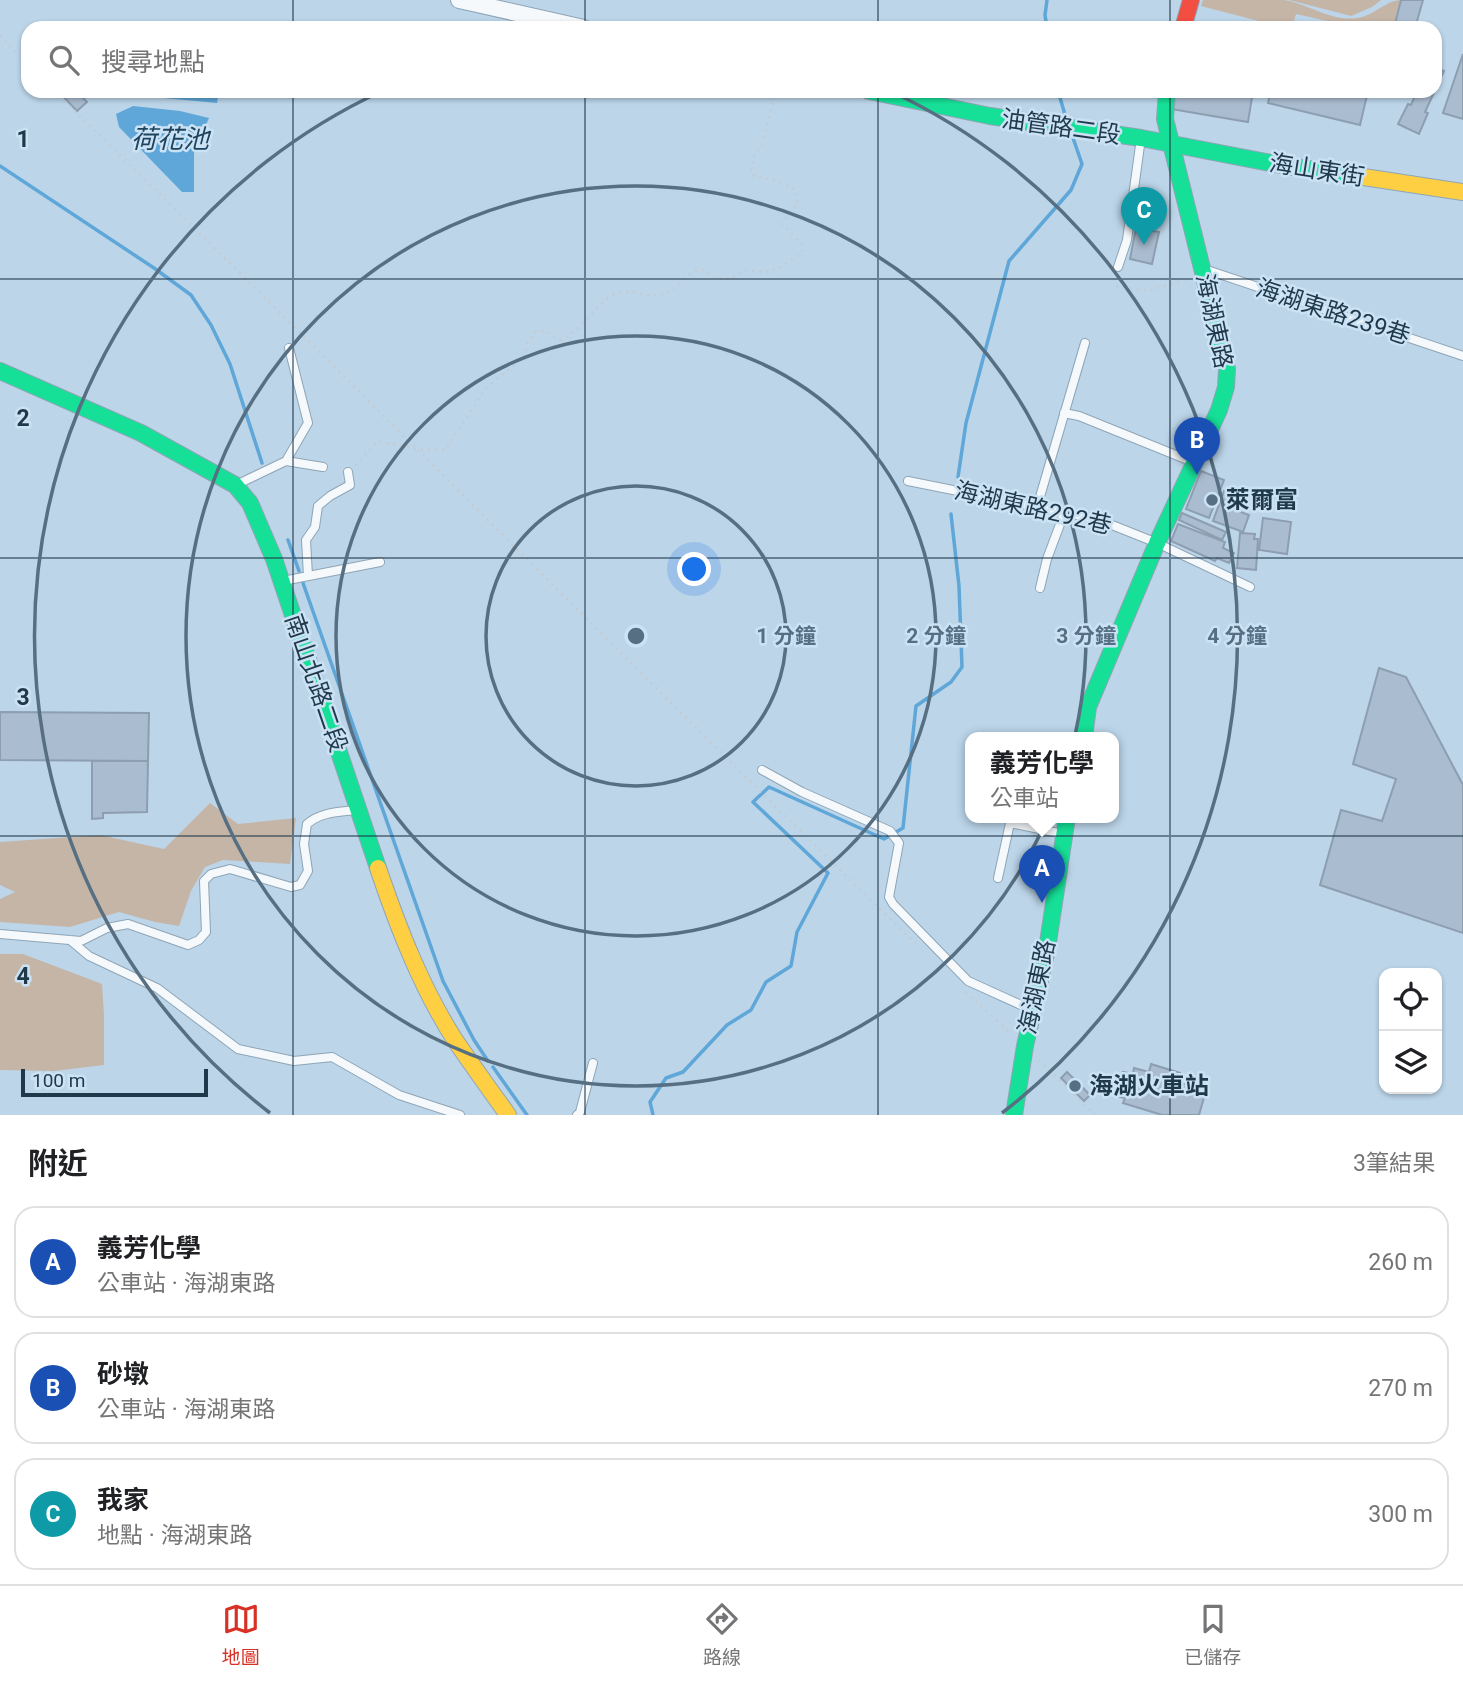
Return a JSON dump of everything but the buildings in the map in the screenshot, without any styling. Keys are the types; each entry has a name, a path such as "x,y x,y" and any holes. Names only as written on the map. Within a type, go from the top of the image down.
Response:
{"street":[{"path":"458,0 552,21"},
{"path":"1186,21 1191,0"},
{"name":"油管路二段","path":"903,98 990,116 1141,138 1170,145"},
{"name":"海湖東路","path":"1084,732 1087,707 1157,543 1219,410 1226,387 1227,369 1170,145 1165,119 1166,98"},
{"name":"海山東街","path":"1170,145 1281,165 1463,192"},
{"name":"南山北路二段","path":"0,371 141,433 235,485 250,503 262,526 394,916 413,961 454,1038 508,1115"},
{"name":"海湖東路","path":"1014,1115 1032,1010 1047,949 1066,823"}],"lane":[{"path":"1118,267 1127,240 1141,138"},
{"name":"海湖東路239巷","path":"1204,271 1463,356"},
{"path":"1037,507 1085,343"},
{"path":"286,461 308,423 289,348"},
{"path":"1064,413 1079,416 1195,463"},
{"path":"235,485 286,461 323,467"},
{"path":"308,576 306,540 315,527 318,506 350,485 348,472"},
{"name":"海湖東路292巷","path":"908,481 1097,519 1157,543 1250,587"},
{"path":"1040,588 1047,559 1065,512"},
{"path":"281,581 380,562"},
{"path":"762,770 893,835 899,843 889,897 893,904 968,981 1032,1010"},
{"path":"0,934 81,941 107,928 128,924 188,945 199,940 206,932 204,881 211,874 230,869 291,887 300,886 308,871 304,844 307,824 326,813 359,810"},
{"path":"998,878 1010,823 1063,834"},
{"path":"70,940 89,956 157,988 238,1048 294,1060 332,1057 399,1095 460,1115"},
{"path":"577,1115 593,1063"}],"path":[{"path":"0,35 21,58"},
{"path":"61,98 343,373 886,914"},
{"path":"348,472 378,441 417,449 445,450 486,388 525,356 527,345 537,331 545,331 561,340 580,328 596,307 616,294 632,291 662,295 677,287 690,272 701,268 716,279 730,279 745,270 767,272 783,266 802,252 803,246 782,224 797,204 795,192 777,179 755,177 751,171 755,154 762,145 774,98"},
{"path":"1116,286 1148,290 1204,271"},
{"path":"1025,1046 1095,1115"}],"shaded area":[{"path":"1203,0 1284,0 1348,19 1363,17 1401,0 1396,21 1327,21 1296,14 1294,21 1258,21 1201,6"},
{"path":"1289,0 1381,0 1351,16"},
{"path":"210,803 238,824 296,818 290,864 223,860 205,867 191,891 179,926 119,912 70,927 0,922 0,899 15,892 0,885 0,842 100,835 164,849"},
{"path":"0,954 23,954 102,984 104,1065 54,1071 0,1070"}],"water":[{"path":"163,98 218,98 217,103"},
{"name":"荷花池","path":"133,106 180,111 209,118 194,152 194,192 182,192 119,127 116,114"}],"waterway":[{"path":"1046,21 1047,0"},
{"path":"1060,98 1066,118"},
{"path":"958,477 966,423 1009,261 1071,190 1082,164 1072,135"},
{"path":"0,166 191,295 211,325 230,364 262,463"},
{"path":"653,1115 650,1102 666,1078 683,1072 727,1025 751,1010 766,982 791,966 797,932 828,873 753,802 769,787 884,839 903,828 916,706 951,682 962,667 959,586 951,514"},
{"path":"288,540 299,571"},
{"path":"303,583 443,981 488,1061"},
{"path":"493,1067 527,1115"}],"traffic: fast":[{"path":"903,98 990,116 1141,138 1281,165 1357,176"},
{"path":"1085,732 1088,707 1157,543 1219,410 1226,387 1227,369 1165,119 1166,98"},
{"path":"0,371 141,433 235,485 250,503 274,559 378,868"},
{"path":"1014,1115 1025,1046 1047,949 1066,823"}],"traffic: slow":[{"path":"1357,176 1463,192"},
{"path":"378,868 402,934 431,999 455,1040 508,1115"}],"traffic: jam":[{"path":"1185,21 1191,0"}],"place":[{"name":"我家","path":"1144,245"},
{"name":"砂墩","path":"1197,475"},
{"name":"萊爾富","path":"1212,500"},
{"name":"義芳化學","path":"1042,903"},
{"name":"海湖火車站","path":"1075,1086"}]}
